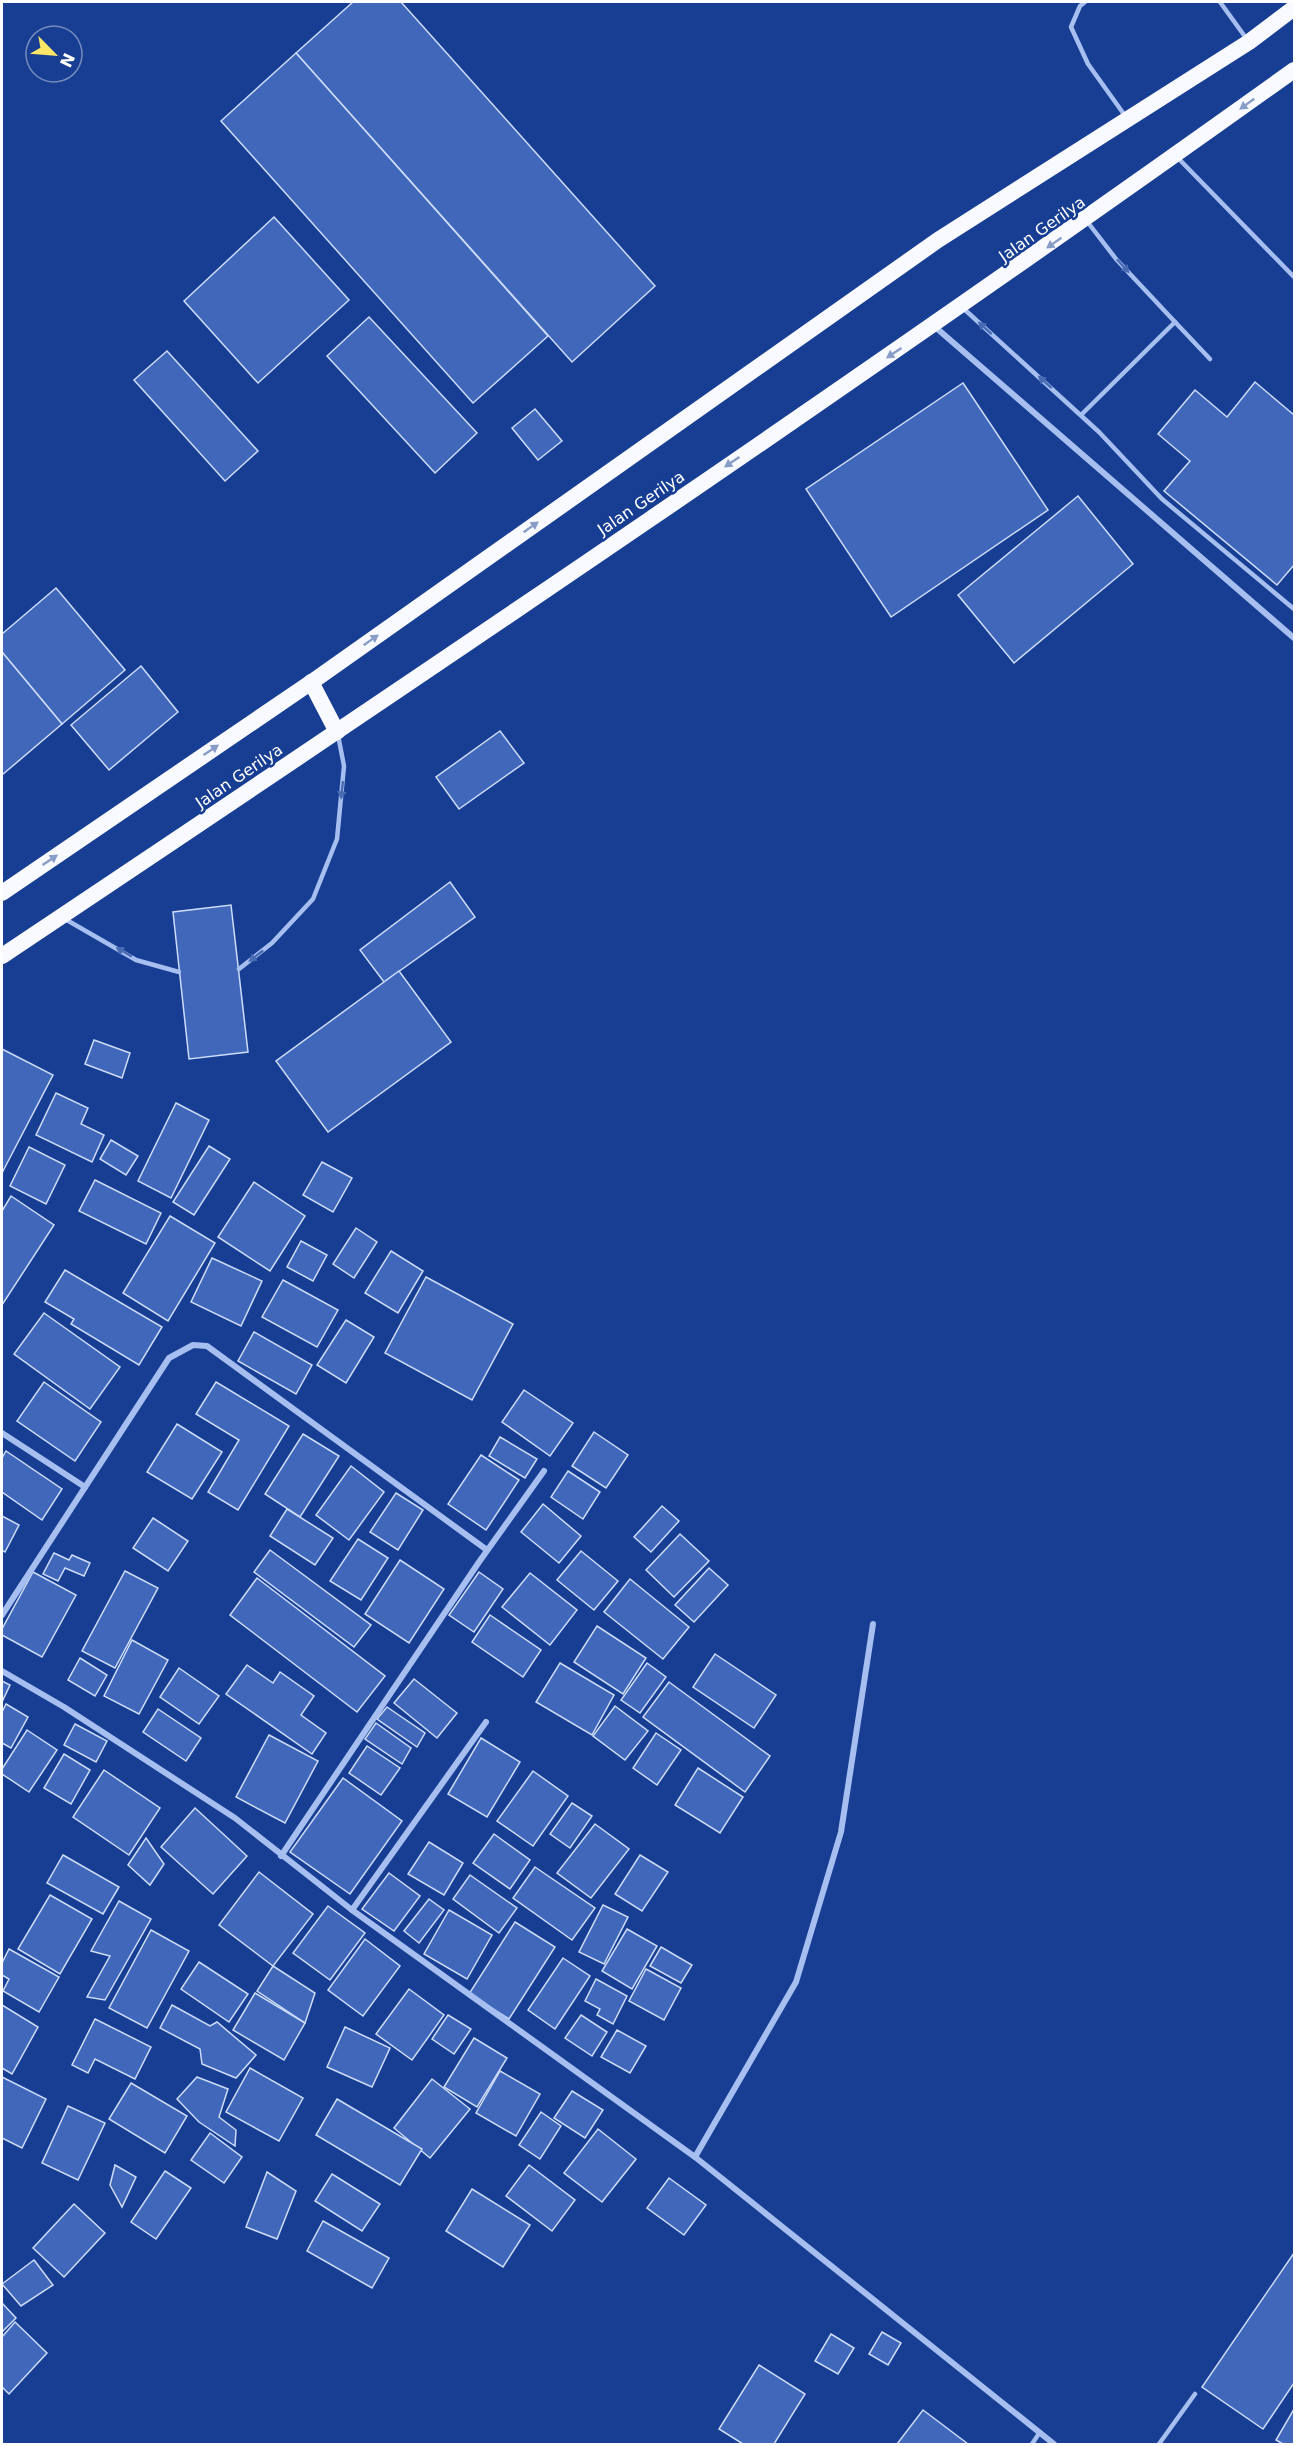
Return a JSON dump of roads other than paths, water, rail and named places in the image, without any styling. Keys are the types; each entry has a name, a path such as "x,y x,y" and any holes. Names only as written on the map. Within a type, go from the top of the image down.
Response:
{"highway":[{"path":"2,893 311,682 938,240 1249,42 1294,8"},
{"name":"Jalan Gerilya","path":"2,956 337,732 962,307 1294,70"},
{"path":"311,682 337,732"}],"street":[{"path":"934,326 1294,638"},
{"path":"2,1615 170,1358 193,1345 207,1346 488,1550"},
{"path":"2,1433 85,1487"},
{"path":"282,1856 488,1550 544,1471"},
{"path":"695,2157 796,1982 841,1832 873,1624"},
{"path":"2,1671 64,1707 236,1818 352,1910 695,2157 1054,2445"},
{"path":"352,1910 486,1722"}],"lane":[{"path":"1085,2 1080,6 1071,27 1088,64 1128,119"},
{"path":"1220,2 1249,42"},
{"path":"1175,155 1294,277"},
{"path":"1086,220 1116,259 1210,359"},
{"path":"962,307 1081,415 1162,499 1294,609"},
{"path":"1081,415 1175,322"},
{"path":"239,969 272,943 313,899 337,839 345,766 337,732"},
{"path":"61,916 136,960 179,972"},
{"path":"1159,2445 1196,2394"},
{"path":"1032,2445 1040,2432"}]}
